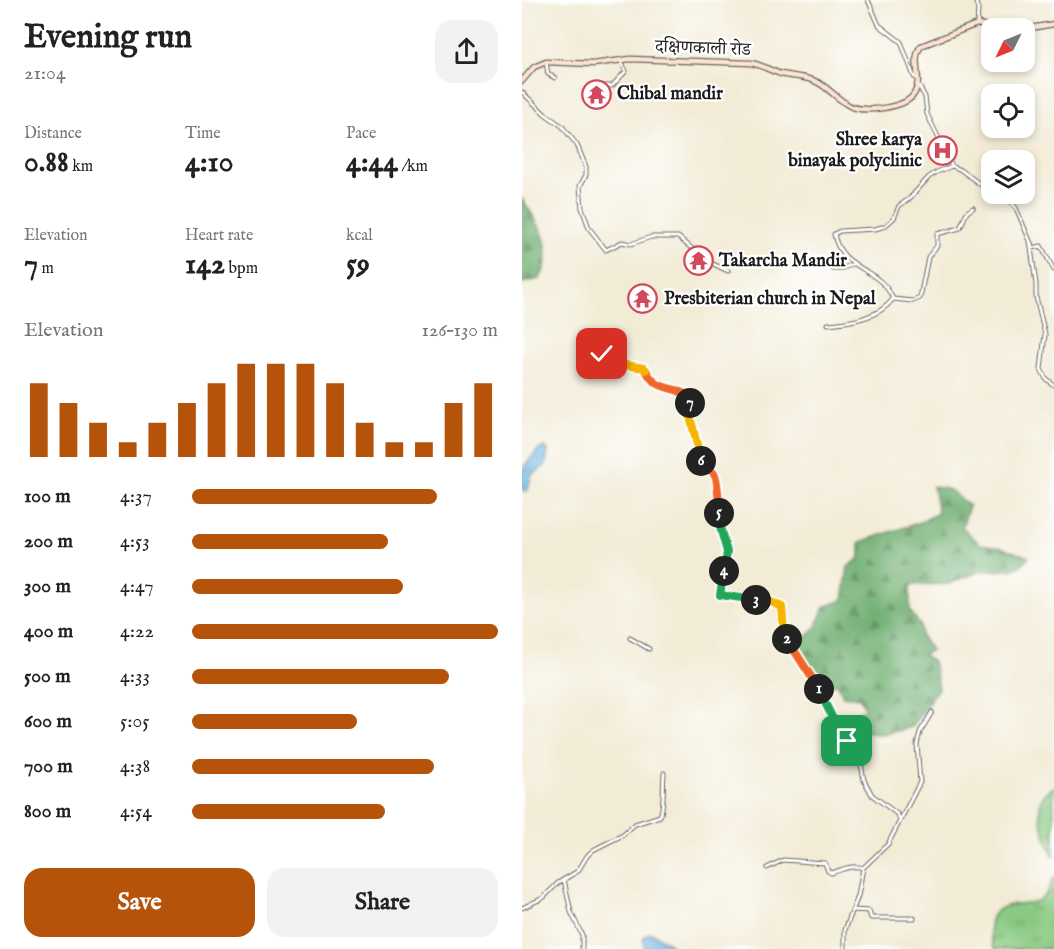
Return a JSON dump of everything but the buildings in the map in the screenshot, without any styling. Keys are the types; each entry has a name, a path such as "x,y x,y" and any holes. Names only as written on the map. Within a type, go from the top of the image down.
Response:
{"main road":[{"path":"1035,27 1054,24"},
{"path":"918,81 916,59 921,46 951,33 981,26"},
{"name":"दक्षिणकाली रोड","path":"546,62 593,64 630,59 751,63 783,75 801,76 819,83 847,104 858,109 902,104 912,97 918,81"},
{"path":"522,81 534,67 546,62"}],"street":[{"path":"868,0 879,25 901,42 914,77 925,97 927,114 952,166 981,185"},
{"path":"975,0 978,9 977,25"},
{"path":"597,91 603,86 612,86 623,77 626,71 621,61"},
{"path":"546,62 548,74 555,78"},
{"path":"522,92 545,114 562,126 576,145 586,167 586,175 580,186 582,207 589,228 606,250 622,242 631,244 651,237 678,237 707,261 728,271"},
{"path":"952,166 929,177 909,199 899,206 894,218 885,226 875,229 840,231 834,234 839,248 853,264 875,275 893,298 913,301 920,298 928,257 937,246 937,234 960,228 967,212 974,208"},
{"path":"1014,204 1034,248 1041,246 1054,270"},
{"path":"1030,241 1036,297 1045,334 1041,369 1046,379 1054,385"},
{"path":"833,269 841,269 853,264"},
{"path":"828,324 867,316 887,307 893,298"},
{"path":"602,354 620,364 644,368 654,382 666,388 681,390 690,398 690,416 701,463 714,473 717,479 720,510 718,520 727,552 720,595 771,602 782,607 784,632 816,682 832,714 834,724 861,764 864,780 872,795 897,814 900,819"},
{"path":"630,638 649,649"},
{"path":"845,949 845,930 853,909 863,868 888,844 920,782 917,744 920,732 933,712"},
{"path":"522,908 543,898 578,871 593,850 623,835 635,824 660,816 663,810 664,773"},
{"path":"767,868 783,860 825,863 831,873 858,866 863,868"},
{"path":"564,880 571,912 582,935 582,949"},
{"path":"853,909 869,911 871,918 914,918"}],"green space":[{"path":"522,199 540,227 547,258 539,279 522,283"},
{"path":"933,486 950,490 969,506 962,527 980,544 1000,547 1029,557 1019,567 1011,570 980,571 949,584 910,585 910,611 920,625 921,636 931,650 923,655 933,662 939,687 912,727 887,733 872,733 858,727 850,720 865,709 860,698 843,696 838,684 825,685 796,647 816,627 824,607 843,600 848,567 860,558 860,542 921,522 938,513"},
{"path":"1054,787 1054,858 1043,830 1040,807 1043,796"},
{"path":"1054,877 1054,949 995,949 990,928 997,911 1015,904 1039,900 1046,893"}],"water":[{"path":"545,447 548,450 546,465 531,476 528,490 525,492 522,490 522,469 537,451"},
{"path":"652,933 669,943 672,949 644,949 643,939 647,934"}],"place":[{"name":"Chibal mandir","path":"596,94"},
{"name":"Shree karya binayak polyclinic","path":"943,150"},
{"name":"Takarcha Mandir","path":"698,261"},
{"name":"Presbiterian church in Nepal","path":"643,299"}],"route":[{"path":"602,354 620,364 644,368 654,382 666,388 681,390 690,398 690,416 701,463 714,473 717,479 720,510 718,520 727,552 720,595 771,602 782,607 784,632 816,682 832,714 834,724 847,741"}]}
